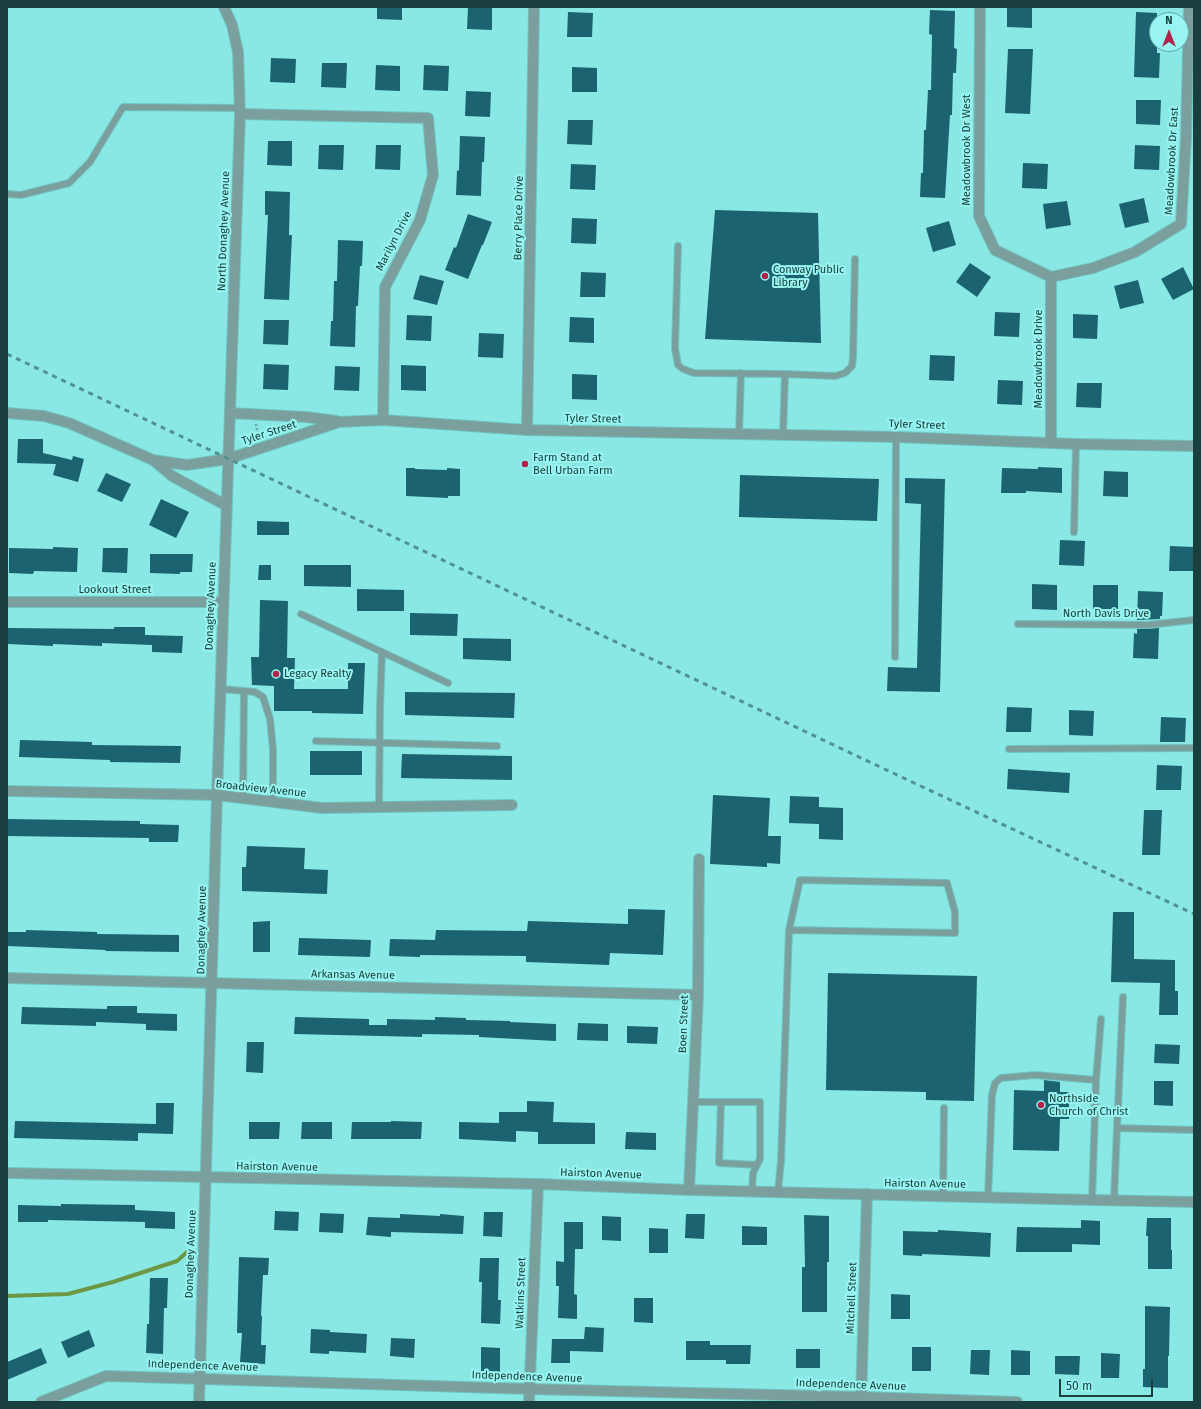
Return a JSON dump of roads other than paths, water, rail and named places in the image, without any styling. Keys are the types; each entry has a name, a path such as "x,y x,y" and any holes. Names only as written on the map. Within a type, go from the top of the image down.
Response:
{"street":[{"name":"North Donaghey Avenue","path":"224,7 232,26 238,52 240,111 228,459"},
{"name":"Berry Place Drive","path":"527,430 534,7"},
{"name":"Meadowbrook Dr West","path":"980,7 979,216 995,250 1051,277"},
{"name":"Meadowbrook Dr East","path":"1051,277 1093,268 1135,252 1181,224 1186,138 1189,7"},
{"name":"Marilyn Drive","path":"240,111 428,118 433,175 420,220 385,287 383,420"},
{"name":"Meadowbrook Drive","path":"1051,277 1051,442"},
{"name":"Tyler Street","path":"7,413 44,416 69,423 153,460 187,465 228,459 339,422 383,420 527,430 896,437 1076,444 1194,446"},
{"path":"230,413 306,417 339,422"},
{"name":"Donaghey Avenue","path":"199,1402 228,459"},
{"path":"153,460 172,476 227,506"},
{"name":"Lookout Street","path":"7,602 223,602"},
{"name":"Broadview Avenue","path":"7,791 217,795 322,808 512,805"},
{"name":"Boen Street","path":"689,1190 698,995 698,859"},
{"name":"Arkansas Avenue","path":"7,978 698,995"},
{"name":"Hairston Avenue","path":"7,1173 538,1184 689,1190 1194,1202"},
{"name":"Watkins Street","path":"529,1402 538,1184"},
{"name":"Mitchell Street","path":"861,1399 867,1194"},
{"name":"Independence Avenue","path":"41,1402 106,1376 861,1399 1017,1402"}],"lane":[{"path":"7,194 20,195 69,184 90,162 123,107 240,111"},
{"path":"678,246 675,348 678,365 683,369 694,372 835,376 845,373 852,366 855,259"},
{"path":"739,434 741,373"},
{"path":"783,435 785,374"},
{"path":"895,657 896,437"},
{"path":"1074,532 1076,444"},
{"path":"301,614 448,683"},
{"name":"North Davis Drive","path":"1018,624 1147,625 1194,620"},
{"path":"379,807 382,652"},
{"path":"220,689 255,692 263,697 270,719 273,748 273,802"},
{"path":"243,798 244,691"},
{"path":"316,741 498,746"},
{"path":"1009,749 1194,748"},
{"path":"778,1192 781,1161 790,930 800,880 947,883 955,912 955,933 790,930"},
{"path":"1114,1200 1123,997"},
{"path":"1092,1200 1096,1080 1100,1018"},
{"path":"988,1197 992,1095 995,1084 1002,1078 1035,1075 1096,1080"},
{"path":"693,1102 760,1102 760,1159 753,1173 752,1191"},
{"path":"721,1102 719,1163 757,1165"},
{"path":"943,1196 944,1108"},
{"path":"1117,1128 1194,1130"}],"waterway":[{"path":"7,1296 68,1294 113,1282 177,1261 187,1252"}],"railway":[{"path":"7,354 1194,914"}],"place":[{"name":"Conway Public Library","path":"765,276"},
{"name":"Farm Stand at Bell Urban Farm","path":"525,464"},
{"name":"Legacy Realty","path":"276,674"},
{"name":"Northside Church of Christ","path":"1041,1105"}]}
